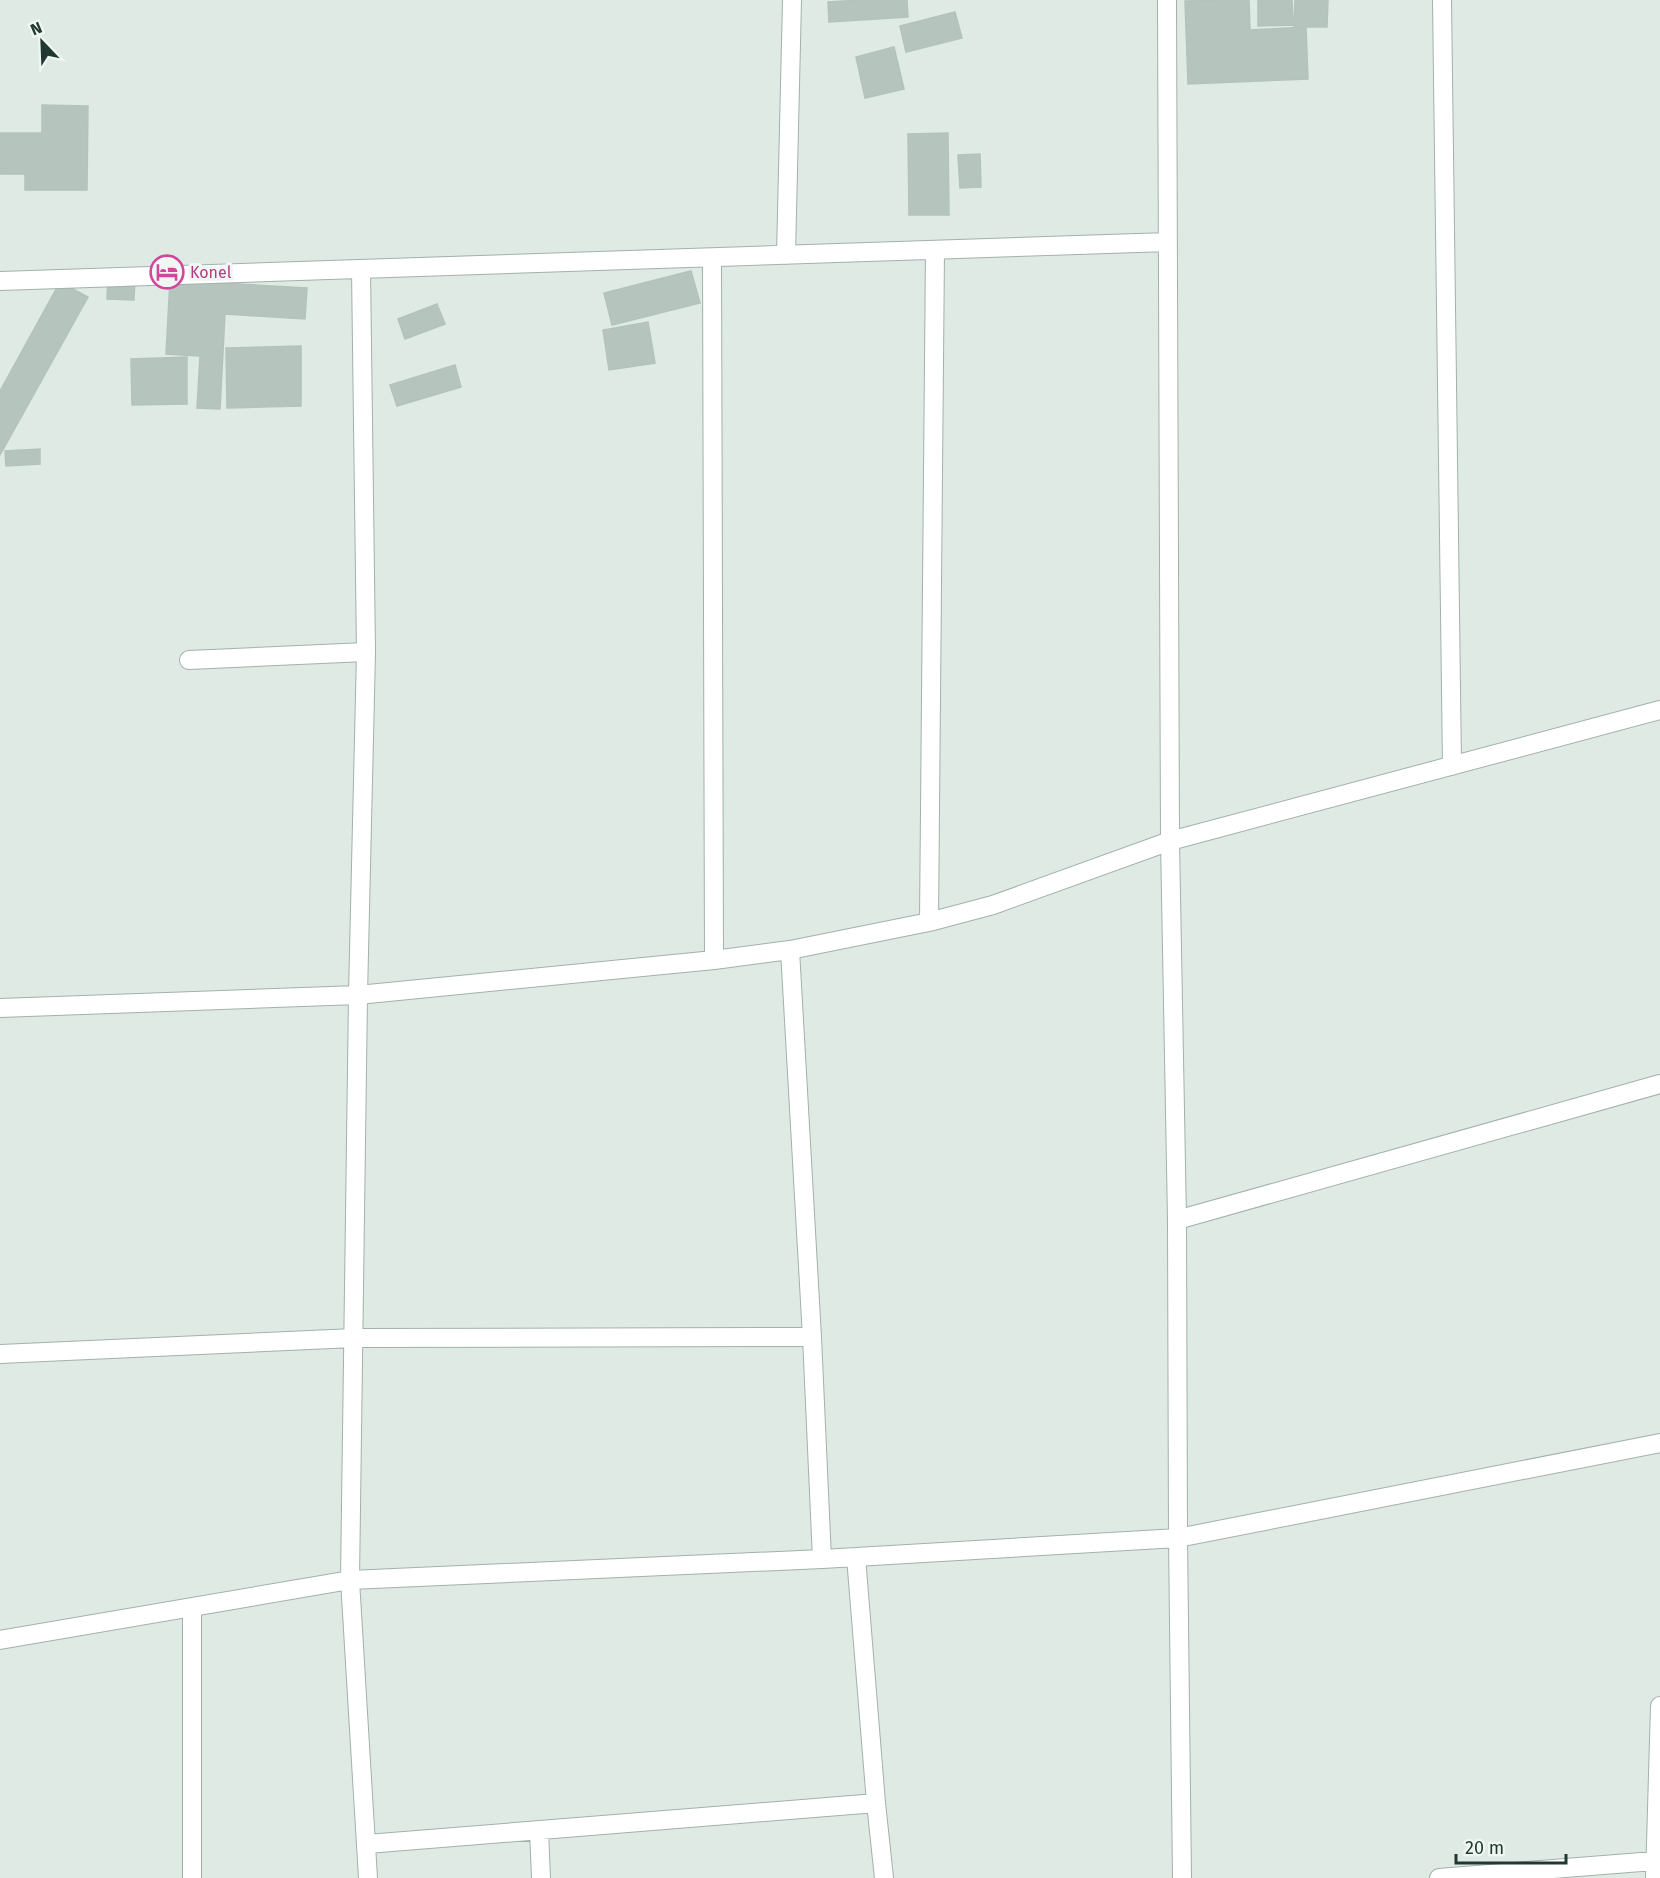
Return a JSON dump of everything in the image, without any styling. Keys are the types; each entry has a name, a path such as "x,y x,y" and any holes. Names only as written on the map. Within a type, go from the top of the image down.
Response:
{"street":[{"path":"786,255 792,0"},
{"path":"1167,0 1170,841 1177,1220 1182,1878"},
{"path":"1442,0 1452,766"},
{"path":"0,281 1168,242"},
{"path":"929,922 935,250"},
{"path":"712,258 714,960"},
{"path":"361,269 366,652 358,995 350,1580 368,1878"},
{"path":"189,660 366,652"},
{"path":"0,1008 358,995 714,960 790,950 929,922 993,905 1170,841 1660,710"},
{"path":"790,950 822,1559"},
{"path":"1177,1220 1660,1084"},
{"path":"0,1354 354,1338 812,1337"},
{"path":"0,1640 350,1580 822,1559 1178,1538 1660,1443"},
{"path":"856,1557 884,1878"},
{"path":"192,1607 192,1878"},
{"path":"1439,1878 1654,1870 1660,1706"},
{"path":"367,1844 876,1803"},
{"path":"538,1830 541,1878"}],"building":[{"path":"907,0 908,17 829,22 828,2"},
{"path":"1249,0 1250,30 1306,27 1308,79 1188,84 1185,1"},
{"path":"1258,0 1292,0 1293,25 1258,26"},
{"path":"1295,0 1328,0 1327,27 1294,27"},
{"path":"955,12 962,38 906,52 900,26"},
{"path":"894,47 904,89 865,98 856,57"},
{"path":"42,105 88,106 87,190 25,190 25,174 0,174 0,133 42,133"},
{"path":"948,133 949,215 909,215 908,134"},
{"path":"980,154 981,187 960,188 958,155"},
{"path":"691,271 700,303 612,325 604,293"},
{"path":"108,277 135,278 134,300 107,299"},
{"path":"170,280 307,288 305,319 225,314 220,409 197,408 200,356 166,354"},
{"path":"60,282 88,297 0,455 0,391"},
{"path":"437,304 445,324 405,339 398,319"},
{"path":"648,322 655,363 609,370 603,330"},
{"path":"301,346 301,406 227,408 226,348"},
{"path":"187,357 187,404 132,405 131,359"},
{"path":"455,365 461,387 397,406 390,385"},
{"path":"40,449 40,464 6,466 5,451"}],"place":[{"name":"Konel","path":"167,272"}]}
